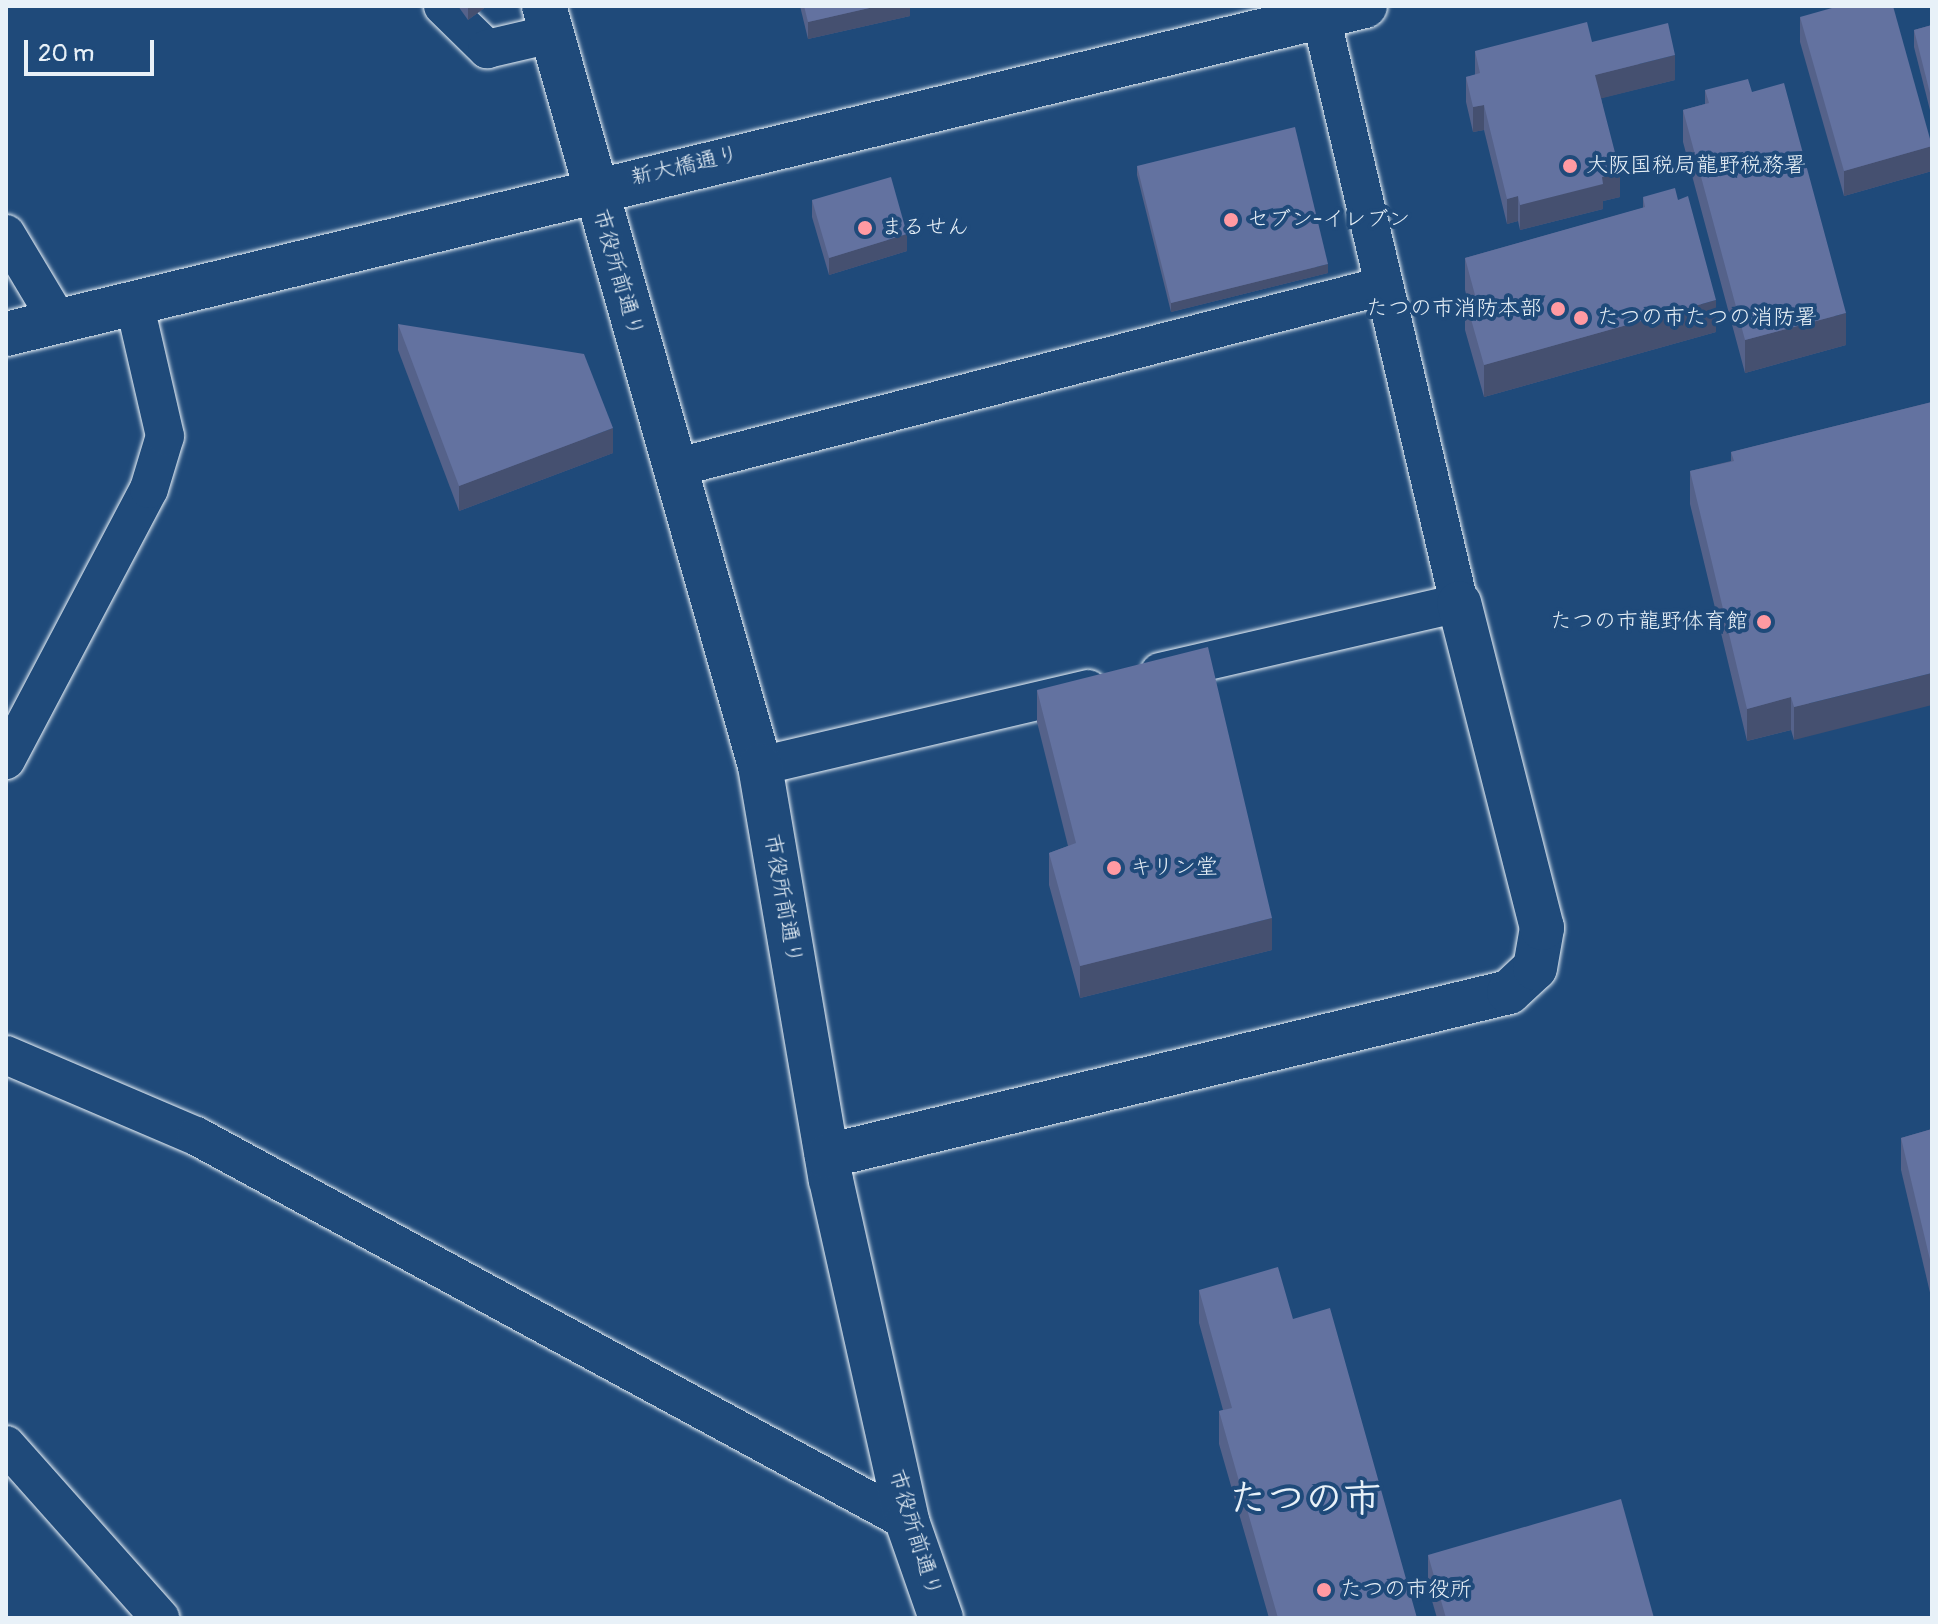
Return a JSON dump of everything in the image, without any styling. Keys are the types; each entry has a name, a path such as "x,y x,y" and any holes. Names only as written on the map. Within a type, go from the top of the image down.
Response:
{"street":[{"path":"443,6 487,49 548,20"},
{"name":"新大橋通り","path":"6,334 1320,12 1365,6"},
{"path":"827,1156 1509,992 1535,968 1542,928 1459,603 1320,12"},
{"name":"市役所前通り","path":"548,20 593,188 760,766 827,1156 907,1521 941,1618"},
{"path":"6,234 58,321"},
{"path":"674,468 1383,286"},
{"path":"6,760 149,489 165,436 134,302"},
{"path":"760,766 1459,603"},
{"path":"6,1055 196,1136 907,1521"},
{"path":"6,1445 160,1618"}],"building":[{"path":"804,6 878,6 808,22"},
{"path":"1839,6 1893,6 1932,146 1844,171 1800,17"},
{"path":"1587,22 1592,42 1668,23 1675,55 1595,75 1620,172 1602,177 1603,184 1520,205 1518,196 1507,199 1484,105 1473,107 1466,77 1480,73 1475,51"},
{"path":"1932,25 1932,101 1914,30"},
{"path":"1748,79 1752,92 1784,83 1846,313 1745,340 1683,110 1709,103 1705,90"},
{"path":"1295,127 1328,264 1171,303 1137,166"},
{"path":"891,177 907,234 829,258 812,200"},
{"path":"1675,188 1678,200 1688,196 1716,300 1484,365 1465,298 1475,295 1465,258 1645,207 1643,197"},
{"path":"398,324 584,354 613,428 459,486"},
{"path":"1932,402 1932,673 1794,707 1791,697 1747,709 1690,471 1734,461 1731,452"},
{"path":"1208,647 1272,918 1080,966 1049,853 1076,843 1037,690"},
{"path":"1932,1129 1932,1268 1901,1138"},
{"path":"1278,1267 1293,1319 1330,1308 1417,1618 1278,1618 1219,1411 1232,1408 1199,1290"},
{"path":"1621,1499 1654,1618 1446,1618 1428,1555"}],"place":[{"name":"大阪国税局龍野税務署","path":"1570,166"},
{"name":"セブン-イレブン","path":"1231,220"},
{"name":"まるせん","path":"865,228"},
{"name":"たつの市消防本部","path":"1558,309"},
{"name":"たつの市たつの消防署","path":"1581,318"},
{"name":"たつの市龍野体育館","path":"1764,622"},
{"name":"キリン堂","path":"1114,868"},
{"name":"たつの市役所","path":"1324,1590"}],"district":[{"name":"たつの市","path":"1305,1500"}]}
